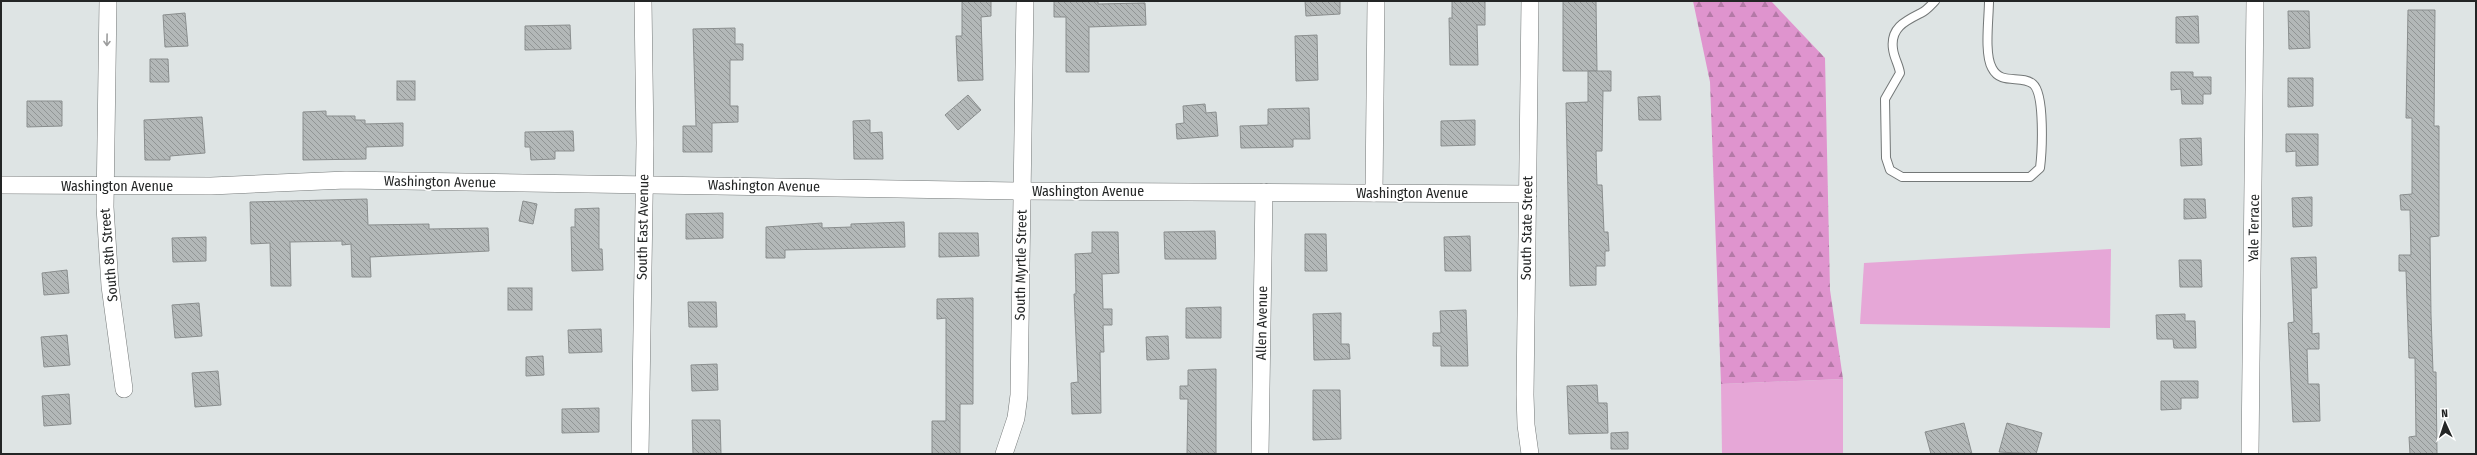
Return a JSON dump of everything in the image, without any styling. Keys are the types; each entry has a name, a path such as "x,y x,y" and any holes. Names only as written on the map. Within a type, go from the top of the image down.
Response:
{"street":[{"name":"South 8th Street","path":"108,1 105,186 110,286 124,389"},
{"name":"South East Avenue","path":"640,454 644,184 644,1"},
{"name":"South Myrtle Street","path":"1004,454 1016,418 1019,395 1025,1"},
{"path":"1374,193 1376,1"},
{"name":"South State Street","path":"1530,1 1525,395 1526,425 1530,454"},
{"name":"Yale Terrace","path":"2250,454 2255,1"},
{"name":"Washington Avenue","path":"1,185 211,186 346,180 1022,191 1528,194"},
{"name":"Allen Avenue","path":"1260,454 1264,192"}],"lane":[{"path":"1935,1 1921,13 1905,20 1899,26 1893,41 1894,57 1900,73 1885,99 1886,158 1890,170 1902,177 2030,177 2040,168 2040,100 2033,84 2026,80 2006,79 1997,75 1991,68 1989,55 1989,1"}],"shaded area":[{"path":"2111,249 2110,328 1860,324 1864,263"},
{"path":"1843,379 1843,454 1722,454 1721,384"}],"green space":[{"path":"1693,1 1771,1 1825,58 1830,290 1843,379 1721,384 1710,82"}],"building":[{"path":"962,1 991,1 991,16 981,17 983,80 958,81 956,36 962,36"},
{"path":"1054,1 1098,1 1098,4 1145,3 1146,25 1089,27 1089,72 1066,72 1066,17 1054,17"},
{"path":"1305,1 1340,1 1340,14 1306,16"},
{"path":"1452,1 1485,1 1485,25 1477,25 1478,65 1450,65 1449,18 1452,18"},
{"path":"1563,1 1596,1 1597,71 1563,71"},
{"path":"2408,10 2435,10 2434,126 2439,126 2439,236 2430,237 2433,372 2436,372 2437,454 2410,454 2409,437 2416,436 2415,358 2409,358 2406,271 2399,271 2399,255 2411,255 2410,210 2401,210 2400,195 2412,194 2412,118 2406,118"},
{"path":"2288,11 2309,11 2310,48 2289,49"},
{"path":"185,13 188,46 165,47 163,15"},
{"path":"2198,16 2199,43 2176,43 2176,17"},
{"path":"570,25 571,49 525,50 525,26"},
{"path":"735,28 735,44 743,44 743,60 730,60 730,106 738,106 738,122 712,123 712,152 683,152 683,126 696,126 693,29"},
{"path":"1317,35 1318,80 1296,81 1295,36"},
{"path":"150,59 168,59 169,82 150,82"},
{"path":"1588,71 1611,71 1611,91 1603,91 1602,151 1596,151 1597,185 1602,185 1604,232 1608,232 1609,251 1605,251 1605,266 1596,266 1596,285 1570,286 1566,103 1588,102"},
{"path":"2171,72 2193,72 2193,77 2211,77 2211,94 2203,94 2203,104 2182,104 2181,89 2171,90"},
{"path":"2288,78 2313,78 2313,106 2288,107"},
{"path":"397,81 415,81 415,100 397,100"},
{"path":"968,95 981,110 958,130 945,115"},
{"path":"1660,96 1661,120 1639,120 1638,97"},
{"path":"27,101 62,101 62,126 27,127"},
{"path":"1205,104 1206,113 1216,112 1218,136 1177,139 1176,124 1184,123 1183,106"},
{"path":"1309,108 1310,139 1293,139 1293,147 1241,148 1240,126 1268,125 1268,109"},
{"path":"326,111 326,116 355,116 355,120 365,120 365,124 403,123 403,146 366,147 366,159 303,160 303,112"},
{"path":"202,117 205,153 170,156 170,160 145,160 144,120"},
{"path":"870,120 870,133 882,132 883,159 854,159 853,121"},
{"path":"1475,120 1475,145 1441,146 1441,121"},
{"path":"573,131 574,151 555,151 555,159 531,160 530,147 525,147 525,132"},
{"path":"2286,134 2318,134 2318,165 2296,166 2296,151 2286,152"},
{"path":"2201,138 2202,165 2181,166 2180,139"},
{"path":"2312,197 2312,226 2293,227 2292,198"},
{"path":"367,199 368,225 429,224 429,229 488,228 489,251 370,257 371,277 352,277 351,244 342,245 342,241 290,242 291,286 271,286 270,243 251,244 250,202"},
{"path":"2184,199 2205,199 2206,218 2184,219"},
{"path":"523,201 537,204 533,224 519,221"},
{"path":"599,208 599,249 602,249 603,270 572,271 571,227 575,227 575,209"},
{"path":"723,213 723,238 686,239 686,214"},
{"path":"904,222 905,247 785,250 785,258 766,258 766,227 822,223 822,228 851,227 851,224"},
{"path":"1215,231 1216,259 1165,259 1164,232"},
{"path":"1092,232 1118,232 1119,273 1102,274 1103,309 1112,309 1112,325 1103,325 1104,352 1100,352 1101,413 1072,414 1071,383 1078,382 1074,294 1076,294 1075,254 1092,253"},
{"path":"939,233 978,233 979,256 939,257"},
{"path":"1305,234 1326,234 1327,271 1305,271"},
{"path":"1470,236 1471,271 1445,271 1444,237"},
{"path":"206,237 206,261 173,262 172,238"},
{"path":"2316,257 2317,288 2311,288 2312,334 2319,333 2319,349 2307,349 2308,384 2319,384 2320,421 2293,422 2288,323 2294,322 2291,258"},
{"path":"2179,260 2201,260 2202,287 2180,287"},
{"path":"67,270 69,293 44,295 42,273"},
{"path":"508,288 532,288 532,310 508,310"},
{"path":"973,298 973,404 960,404 960,454 932,454 932,421 946,421 946,318 937,319 937,299"},
{"path":"688,302 716,302 717,327 689,327"},
{"path":"199,303 202,336 175,338 172,305"},
{"path":"1221,307 1221,338 1186,338 1186,308"},
{"path":"1466,310 1468,366 1441,366 1441,346 1433,346 1433,333 1441,333 1440,311"},
{"path":"1341,313 1341,344 1349,344 1350,359 1314,360 1313,314"},
{"path":"2185,314 2185,321 2195,321 2196,348 2174,348 2173,339 2157,339 2156,315"},
{"path":"601,329 602,352 569,353 568,330"},
{"path":"67,335 70,365 44,367 41,337"},
{"path":"1168,336 1169,359 1147,360 1146,337"},
{"path":"543,356 544,375 526,376 526,357"},
{"path":"717,364 718,390 692,391 691,365"},
{"path":"1216,369 1216,454 1187,454 1188,399 1180,399 1180,386 1188,386 1188,370"},
{"path":"218,371 221,405 195,407 192,373"},
{"path":"2161,381 2198,381 2198,398 2181,398 2181,409 2161,410"},
{"path":"1597,385 1598,403 1607,403 1608,433 1569,434 1567,386"},
{"path":"1313,390 1340,390 1341,439 1313,440"},
{"path":"69,394 71,424 44,426 42,396"},
{"path":"599,408 599,432 562,433 562,409"},
{"path":"692,420 720,420 721,454 693,454"},
{"path":"1964,423 1972,454 1931,454 1925,432"},
{"path":"2007,423 2042,433 2036,454 1999,452"},
{"path":"1628,432 1628,449 1611,449 1611,433"}]}
